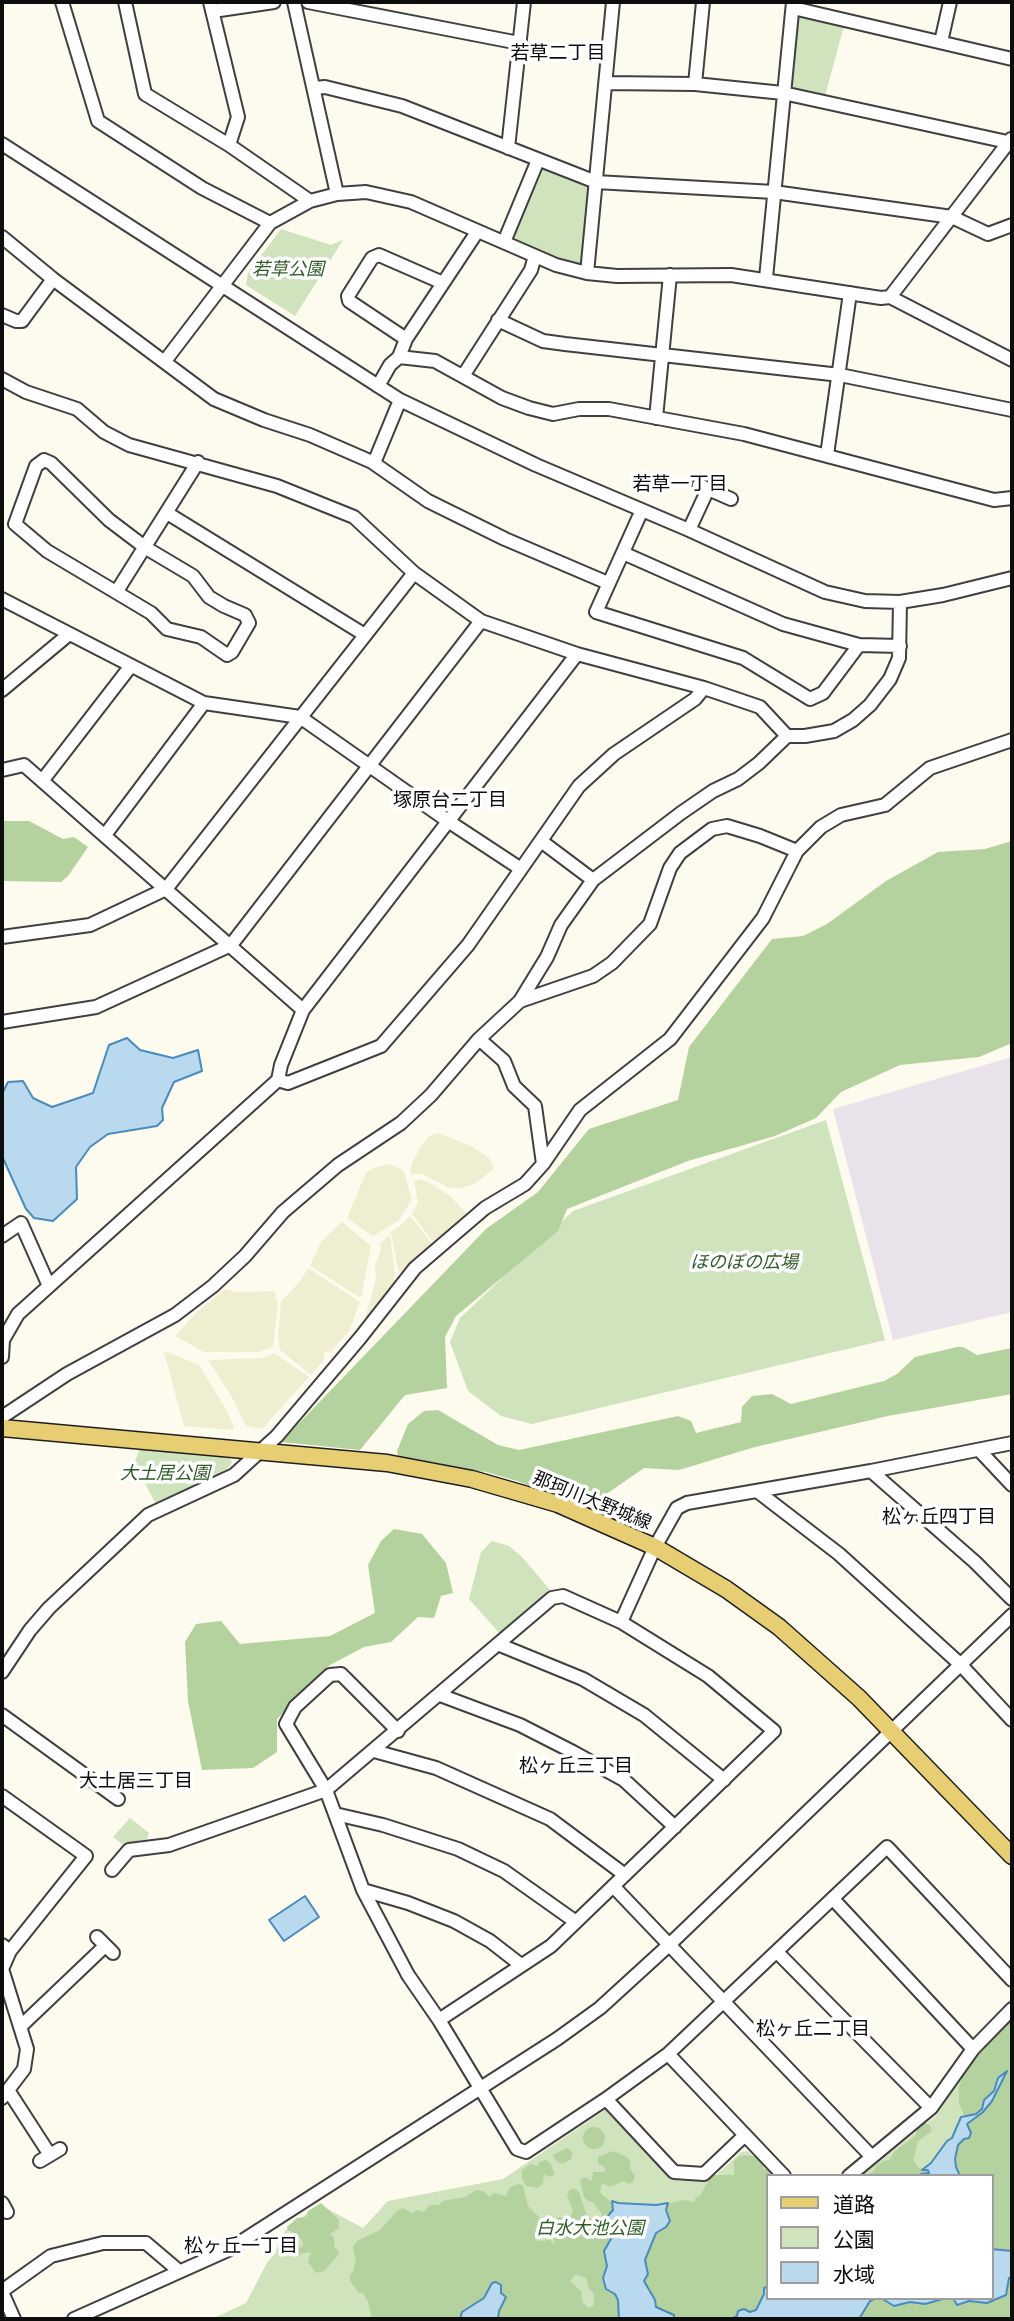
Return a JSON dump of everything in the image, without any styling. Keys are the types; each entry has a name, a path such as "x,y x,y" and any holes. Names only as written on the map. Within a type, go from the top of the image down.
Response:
{"main road":[{"name":"那珂川大野城線","path":"2,1428 387,1463 472,1479 558,1504 655,1547 726,1589 779,1627 831,1671 1012,1856"}],"street":[{"path":"62,2 98,121 202,188 270,223"},
{"path":"125,2 145,94 229,145 310,201"},
{"path":"229,145 238,117 211,6 274,2"},
{"path":"294,2 337,194"},
{"path":"308,2 519,43"},
{"path":"508,148 524,2"},
{"path":"587,273 613,2"},
{"path":"695,84 703,2"},
{"path":"941,43 950,2"},
{"path":"766,278 793,5 1012,59"},
{"path":"606,82 695,84 783,93 1011,141 890,297"},
{"path":"314,88 325,87 402,106 596,183 774,192 952,217 988,234 1012,225"},
{"path":"2,144 400,400 536,465 825,592 865,601 900,602 1012,580"},
{"path":"504,242 538,160"},
{"path":"165,361 270,223 310,201 337,194 366,192 393,196 535,256 587,273 617,276 731,275 766,278 881,298 890,297 1012,360"},
{"path":"378,386 390,365 400,356 406,339 477,232"},
{"path":"2,237 53,279 214,399 264,420 310,435 374,463 428,501 505,539 608,583"},
{"path":"406,339 349,301 348,296 372,258 379,255 443,283"},
{"path":"463,376 531,270 535,256"},
{"path":"656,418 670,275"},
{"path":"2,315 22,321 53,279"},
{"path":"827,456 850,293"},
{"path":"498,320 543,341 840,375 1012,410"},
{"path":"400,356 435,361 502,398 553,414 579,409 609,409 744,433 994,500 1012,498"},
{"path":"2,379 26,392 77,409 104,432 129,445 277,486 354,517 414,573 481,621 577,654 704,688 760,707 787,736"},
{"path":"374,463 400,400"},
{"path":"44,460 51,463 108,520 146,548 193,576 209,597 244,615 249,622 232,652 226,655 201,637 167,629 151,613 117,591 47,551 15,524 36,466 44,460"},
{"path":"117,591 198,462"},
{"path":"689,530 703,487 731,499"},
{"path":"642,510 596,612 743,658 810,698 823,693 859,645"},
{"path":"167,513 365,635"},
{"path":"623,552 783,624 859,645 900,646"},
{"path":"2,937 90,925 166,889 414,573"},
{"path":"2,599 204,703 300,717 521,869"},
{"path":"2,1417 99,1355 142,1335 175,1315 213,1286 245,1256 283,1212 338,1165 401,1123 431,1095 479,1039 520,1001 547,957 561,925 593,880 681,813 749,771 787,736 834,731 853,720 870,705 890,679 899,658 900,602"},
{"path":"2,1022 96,1007 230,945 481,621"},
{"path":"2,690 68,635"},
{"path":"2,1357 3,1340 18,1314 278,1080 281,1065 303,1010 577,654"},
{"path":"42,781 130,667"},
{"path":"278,1080 288,1083 381,1046 468,945 579,786 614,754 695,699 704,688"},
{"path":"104,835 204,703"},
{"path":"2,1672 30,1630 49,1608 148,1515 234,1475 277,1436 415,1268 485,1208 525,1184 543,1164 580,1110 670,1039 763,918 797,850 821,827 841,815 885,805 930,768 1012,740"},
{"path":"2,770 24,765 303,1010"},
{"path":"520,1001 593,976 612,963 650,924 670,868 680,853 712,829 727,826 797,850"},
{"path":"541,841 593,880"},
{"path":"479,1039 505,1061 514,1086 535,1106 543,1164"},
{"path":"2,1236 21,1223 49,1286"},
{"path":"621,1622 655,1547 677,1508 687,1503 1012,1443"},
{"path":"979,1450 1012,1485"},
{"path":"871,1471 975,1562 1012,1599"},
{"path":"757,1491 839,1554 960,1664 1012,1720"},
{"path":"112,1870 129,1850 169,1845 326,1790 500,1645 552,1598 563,1596 621,1622 708,1676 774,1731 551,1946 439,2020"},
{"path":"74,2319 228,2250 557,2039 600,2008 1012,1615"},
{"path":"500,1645 583,1679 634,1709 724,1780"},
{"path":"398,1731 366,1696 341,1674 330,1675 295,1707 286,1724 326,1790 363,1890 408,1975 439,2020 517,2149 526,2152 668,2054 887,1847 1012,1980"},
{"path":"440,1695 520,1725 594,1763 624,1780 675,1826"},
{"path":"2,1715 118,1799"},
{"path":"374,1751 436,1768 550,1819 625,1875"},
{"path":"2,1796 86,1856 6,1948 2,1969 27,2049 24,2069 5,2094 50,2155"},
{"path":"335,1814 383,1825 458,1849 504,1871 576,1922"},
{"path":"613,1886 872,2157"},
{"path":"363,1890 408,1903 454,1921 490,1941 521,1965"},
{"path":"832,1899 973,2049"},
{"path":"20,2027 105,1946"},
{"path":"777,1951 931,2108"},
{"path":"851,2174 931,2108 973,2049 1012,2009"},
{"path":"668,2054 782,2174"},
{"path":"606,2099 674,2172 704,2174 744,2136"},
{"path":"14,2319 2,2292 51,2256 103,2243 146,2243 179,2271"}],"shaded area":[{"path":"1012,1057 1012,1312 893,1340 833,1109"},
{"path":"438,1133 471,1146 489,1158 494,1168 476,1183 461,1188 449,1188 423,1174 411,1174 411,1165 420,1148 429,1136"},
{"path":"390,1164 403,1170 412,1199 399,1220 373,1236 347,1218 366,1173 373,1168"},
{"path":"420,1179 451,1197 468,1215 434,1243 412,1214 418,1203 414,1181"},
{"path":"410,1216 433,1245 404,1274 398,1270 391,1232"},
{"path":"342,1222 371,1246 361,1298 310,1266 321,1242"},
{"path":"390,1235 395,1273 393,1289 362,1329 376,1279 375,1265 381,1251 380,1243"},
{"path":"308,1268 360,1302 349,1331 331,1352 323,1355 325,1358 311,1375 280,1350 278,1335 281,1302"},
{"path":"225,1289 237,1292 274,1291 278,1304 273,1347 259,1352 204,1352 175,1336 197,1312"},
{"path":"164,1352 199,1365 224,1406 234,1426 233,1430 184,1426"},
{"path":"274,1353 309,1377 262,1429 246,1426 233,1399 208,1360 263,1358"}],"green space":[{"path":"800,16 844,26 825,96 788,89 797,18"},
{"path":"544,167 588,184 592,190 584,265 556,258 510,239 540,169"},
{"name":"若草公園","path":"281,229 331,245 343,240 295,316 246,285 248,273"},
{"path":"2,821 29,821 63,839 74,837 88,847 61,882 2,881"},
{"path":"1012,841 1012,1043 979,1057 900,1065 841,1092 816,1118 775,1136 688,1161 567,1209 558,1231 456,1316 445,1337 447,1388 405,1395 360,1450 281,1442 486,1229 538,1192 589,1129 678,1100 689,1047 772,939 803,936 827,924 886,881 938,852 985,849"},
{"name":"ほのぼの広場","path":"826,1120 885,1340 532,1424 501,1416 468,1391 450,1342 460,1318 573,1211"},
{"path":"963,1347 977,1355 1012,1348 1012,1394 888,1416 755,1447 679,1470 644,1468 592,1504 576,1504 486,1472 403,1460 397,1451 408,1424 424,1411 438,1410 498,1445 519,1450 678,1416 691,1421 696,1433 741,1422 742,1407 752,1396 772,1394 791,1404 884,1381 897,1374 915,1357"},
{"name":"大土居公園","path":"140,1449 230,1458 232,1462 220,1474 156,1504 134,1463"},
{"path":"394,1529 422,1534 446,1563 453,1593 441,1596 434,1618 418,1617 391,1642 364,1647 330,1665 277,1719 277,1752 253,1768 202,1770 188,1701 185,1642 196,1624 221,1621 240,1644 330,1636 375,1613 368,1565 381,1541"},
{"path":"492,1541 509,1546 522,1557 552,1592 502,1636 469,1599 481,1552"},
{"path":"130,1818 149,1833 147,1839 122,1844 113,1837"},
{"path":"1012,2017 1012,2254 1000,2255 993,2248 993,2174 956,2174 952,2168 965,2118 959,2103 959,2087 962,2078 992,2037"},
{"name":"白水大池公園","path":"1012,2019 1012,2319 212,2319 246,2303 268,2261 275,2254 282,2234 320,2205 363,2228 388,2201 503,2179 608,2108 671,2180 710,2181 741,2152 748,2151 771,2174 766,2174 766,2300 993,2300 993,2174 864,2174 936,2116 975,2055"},
{"path":"923,2122 930,2125 932,2131 918,2141 913,2161 919,2168 933,2170 932,2174 868,2174 874,2171 876,2166 889,2160 895,2151 915,2136"},
{"path":"594,2127 602,2130 605,2138 602,2146 594,2149 586,2146 583,2138 586,2130"},
{"path":"567,2148 572,2152 572,2158 563,2164 557,2162 553,2155"},
{"path":"613,2151 627,2157 635,2176 629,2184 623,2181 610,2187 602,2183 600,2191 615,2205 618,2295 624,2319 495,2319 495,2286 465,2319 372,2319 363,2293 359,2293 350,2281 356,2261 353,2247 357,2241 380,2230 398,2210 403,2208 412,2213 417,2210 424,2212 429,2205 439,2205 443,2201 465,2197 477,2190 490,2197 494,2193 506,2196 509,2188 523,2185 528,2206 540,2218 541,2227 535,2238 538,2241 550,2240 555,2245 550,2227 557,2217 570,2218 573,2210 567,2196 569,2190 574,2188 579,2192 587,2216 599,2226 602,2224 602,2214 593,2202 584,2197 580,2180 584,2177 592,2181 593,2172 605,2172 605,2168 598,2163 598,2157","holes":["576,2274 586,2278 588,2287 594,2294 594,2305 589,2308 583,2303 581,2291 570,2281"]},
{"path":"740,2156 758,2157 764,2162 763,2169 769,2169 775,2174 766,2174 766,2296 760,2310 738,2319 669,2319 654,2311 641,2281 641,2256 664,2205 682,2200 694,2202 714,2175 734,2175 734,2161"},
{"path":"546,2160 555,2174 550,2177 544,2174 543,2183 538,2188 526,2186 522,2179 522,2170 531,2164 538,2166 539,2162"},
{"path":"321,2203 339,2220 339,2228 330,2234 339,2254 324,2271 316,2273 308,2262 311,2253 298,2255 297,2248 303,2246 303,2242 287,2227 297,2218 306,2217 308,2211"},
{"path":"1012,2274 1012,2319 843,2319 860,2300 993,2300 993,2296"}],"water":[{"path":"127,1038 140,1050 173,1058 198,1050 202,1071 174,1082 162,1108 163,1120 157,1126 108,1134 90,1147 76,1167 77,1199 53,1221 34,1218 26,1209 2,1156 2,1094 8,1082 23,1081 33,1098 52,1107 93,1093 109,1045"},
{"path":"305,1896 319,1917 284,1941 269,1920"},
{"path":"1007,2071 992,2101 967,2124 971,2133 969,2138 958,2145 955,2159 959,2174 921,2174 929,2173 928,2170 922,2170 952,2138 961,2117 976,2114 982,2109 984,2100 994,2091 998,2078"},
{"path":"612,2201 656,2205 668,2203 666,2210 670,2221 656,2233 645,2260 648,2274 644,2281 656,2307 674,2315 674,2319 619,2319 618,2300 615,2294 606,2289 603,2278 607,2266 604,2251 612,2237 606,2218 613,2210"},
{"path":"993,2249 1012,2251 1012,2276 1009,2278 1006,2295 987,2303 969,2301 957,2305 954,2300 993,2300"},
{"path":"492,2283 501,2285 501,2293 506,2297 498,2319 460,2319 462,2312 484,2298"},
{"path":"766,2287 766,2300 872,2300 859,2319 731,2319 737,2316 738,2311 756,2310"},
{"path":"884,2300 939,2300 925,2304 910,2302 894,2306"}],"district":[{"name":"若草二丁目","path":"558,54"},
{"name":"若草一丁目","path":"680,485"},
{"name":"塚原台二丁目","path":"450,801"},
{"name":"松ヶ丘四丁目","path":"939,1518"},
{"name":"松ヶ丘三丁目","path":"576,1767"},
{"name":"大土居三丁目","path":"136,1782"},
{"name":"松ヶ丘二丁目","path":"813,2030"},
{"name":"松ヶ丘一丁目","path":"241,2247"}]}
